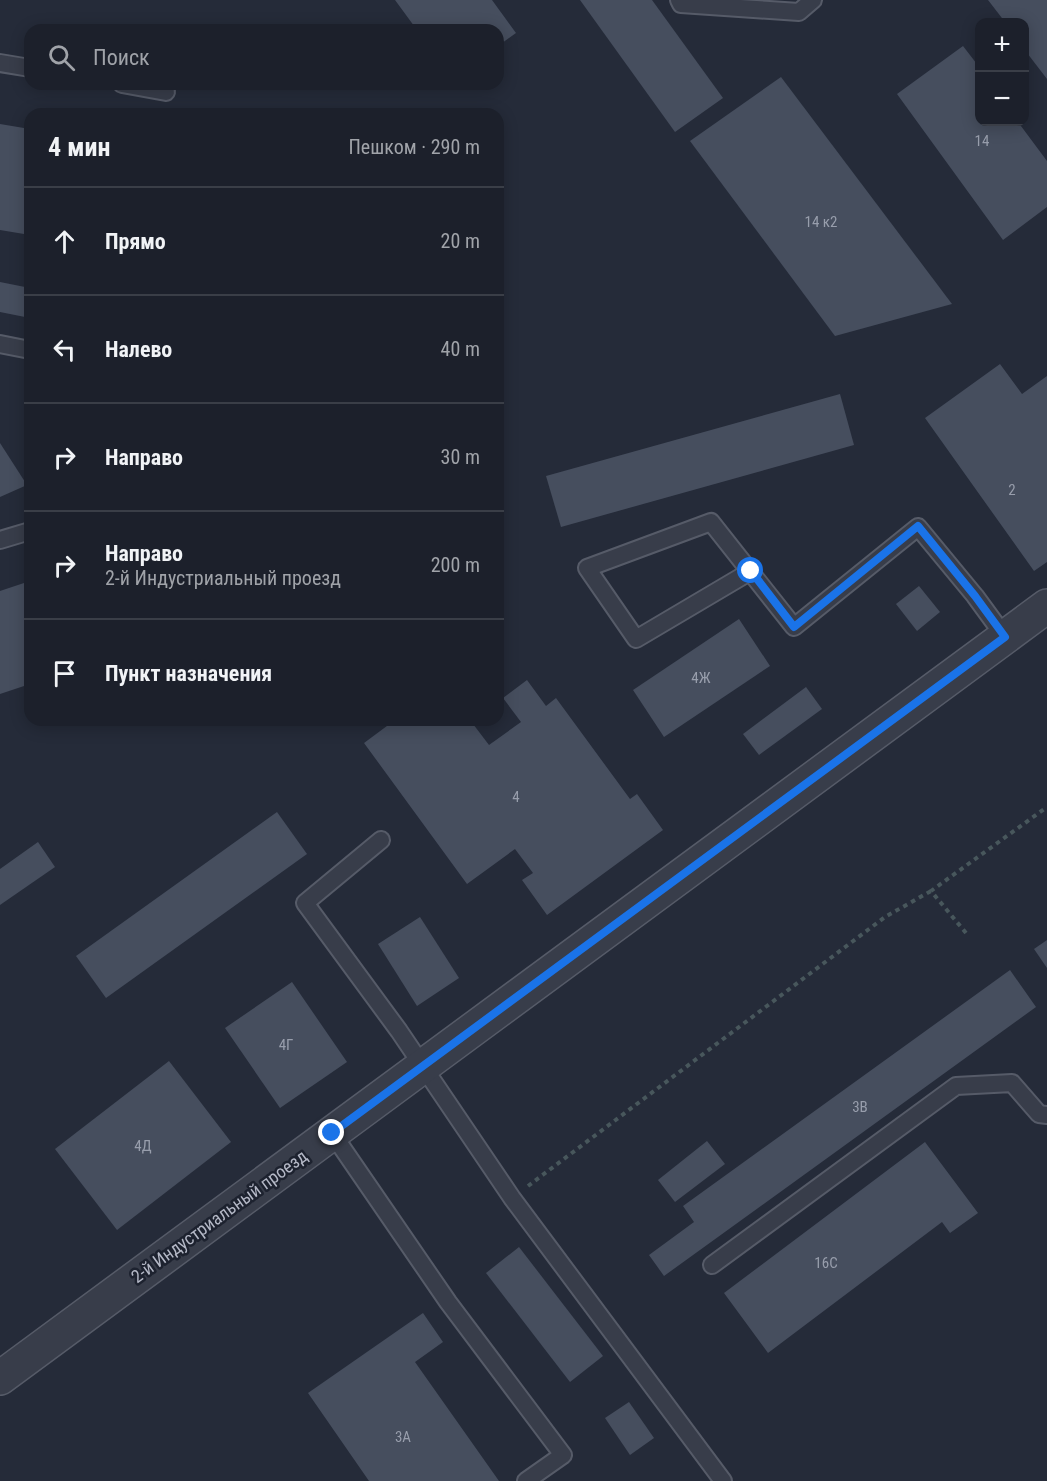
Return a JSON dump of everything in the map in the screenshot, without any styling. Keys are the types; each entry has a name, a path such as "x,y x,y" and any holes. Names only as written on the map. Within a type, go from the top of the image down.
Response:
{"street":[{"name":"2-й Индустриальный проезд","path":"0,1378 1047,606"}],"lane":[{"path":"679,0 681,4 799,12 813,0"},
{"path":"0,63 24,67"},
{"path":"155,90 166,92"},
{"path":"0,344 24,349"},
{"path":"751,571 636,639 587,568 711,522 751,571 794,627 918,526 1005,637"},
{"path":"0,540 24,533"},
{"path":"381,840 305,903 423,1066 512,1198 723,1481"},
{"path":"712,1265 956,1086 1012,1083 1039,1114 1047,1115"},
{"path":"332,1133 448,1302 562,1455 526,1481"}],"path":[{"path":"512,1198 885,917 931,891 1047,807"},
{"path":"931,891 966,933"}],"building":[{"path":"395,0 492,0 516,33 504,42 504,24 413,24"},
{"path":"580,0 652,0 723,98 675,132"},
{"path":"988,0 1047,0 1047,79 1029,56 1029,18 1002,18"},
{"path":"963,46 975,62 975,126 1021,126 1047,161 1047,207 1003,240 897,94"},
{"path":"781,77 952,304 835,336 690,141"},
{"path":"0,124 24,128 24,234 0,230"},
{"path":"0,282 24,287 24,317 0,312"},
{"path":"1000,364 1022,394 1047,376 1047,562 1034,571 925,418"},
{"path":"840,394 854,445 561,527 546,476"},
{"path":"0,443 24,480 24,486 0,497"},
{"path":"24,583 24,686 0,694 0,591"},
{"path":"919,586 940,612 917,631 896,604"},
{"path":"739,619 770,666 664,737 633,690"},
{"path":"527,680 546,706 556,698 630,799 637,794 663,830 547,915 522,880 533,873 515,849 467,884 364,743 387,726 475,726 489,745 521,722 504,697"},
{"path":"806,687 822,709 759,755 743,734"},
{"path":"277,812 307,854 106,998 76,956"},
{"path":"38,842 55,867 0,905 0,869"},
{"path":"420,917 459,978 417,1006 378,944"},
{"path":"1047,940 1047,968 1034,949"},
{"path":"1010,970 1036,1007 664,1276 649,1255 694,1222 683,1206"},
{"path":"292,982 347,1062 280,1108 225,1028"},
{"path":"169,1061 231,1142 117,1230 55,1149"},
{"path":"707,1141 725,1164 675,1202 658,1180"},
{"path":"925,1142 978,1213 950,1233 942,1222 768,1353 724,1293"},
{"path":"519,1247 603,1356 570,1382 486,1273"},
{"path":"423,1313 443,1342 415,1362 499,1481 369,1481 308,1393"},
{"path":"629,1402 654,1438 630,1455 605,1418"}],"route":[{"path":"332,1133 1005,637 918,526 794,627 751,571"}]}
